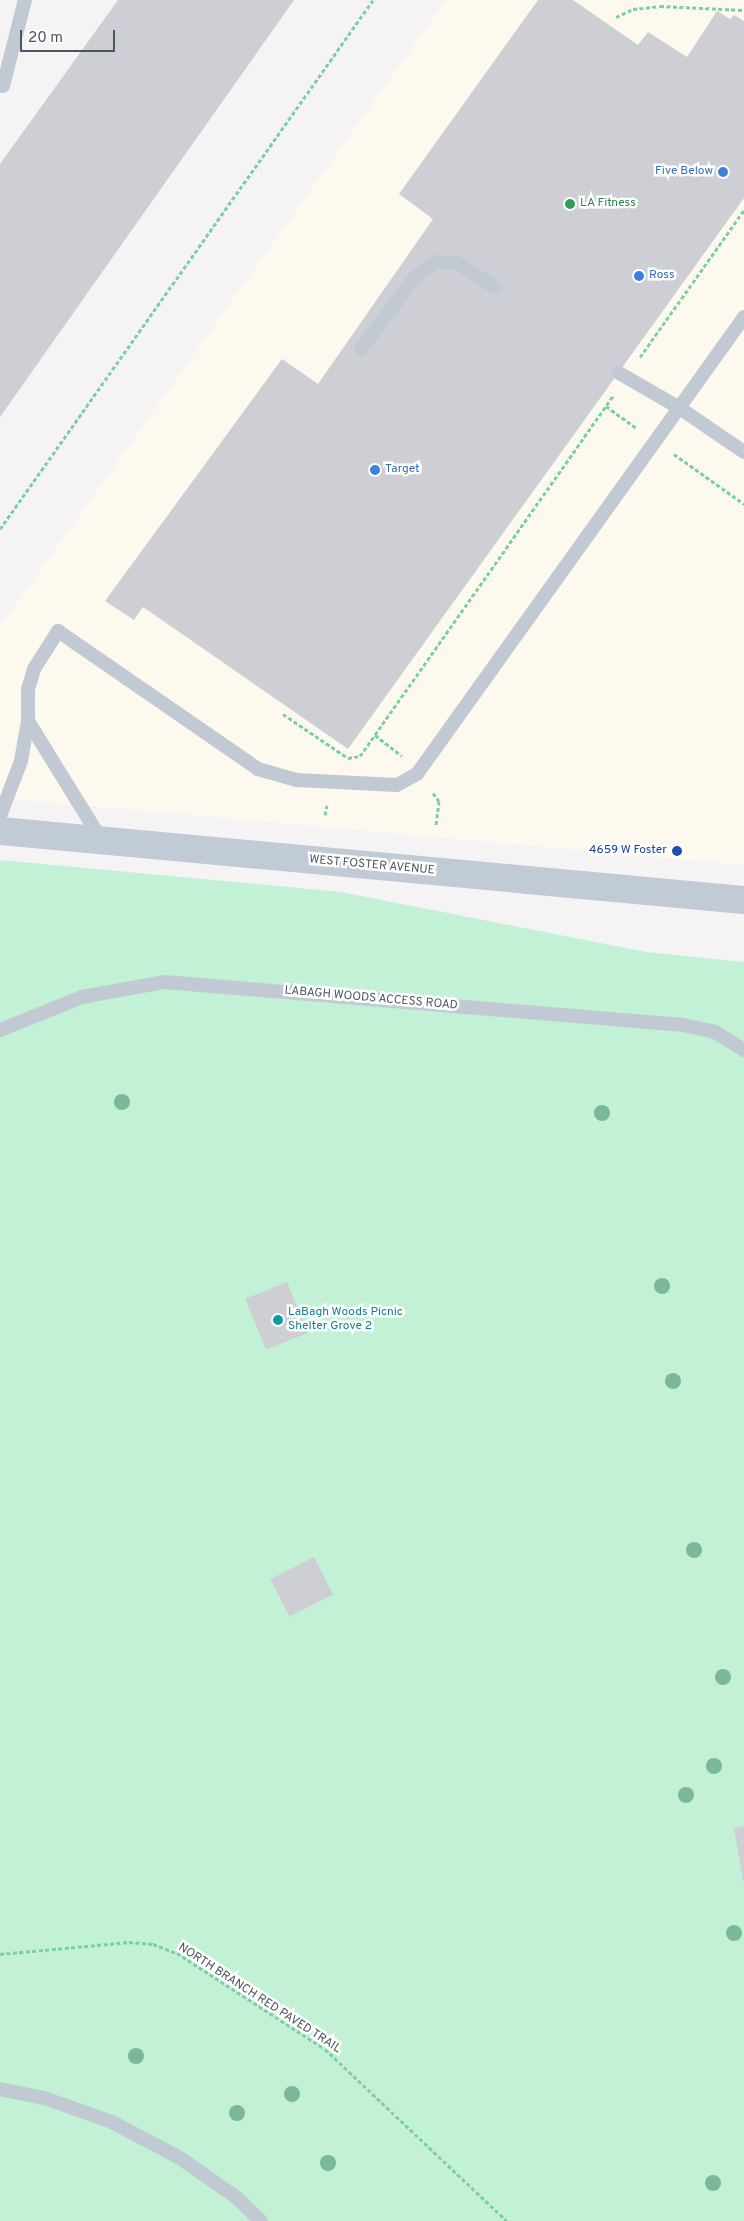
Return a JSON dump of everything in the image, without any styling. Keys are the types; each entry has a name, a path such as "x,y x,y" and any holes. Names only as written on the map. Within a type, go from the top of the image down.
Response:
{"main road":[{"name":"WEST FOSTER AVENUE","path":"0,831 744,900"}],"lane":[{"path":"3,86 25,0"},
{"path":"361,349 415,277 436,262 457,263 496,288"},
{"path":"0,816 21,761 28,721 28,689 34,669 58,632 258,769 296,780 397,784 417,774 744,316"},
{"path":"623,375 678,407 744,452"},
{"path":"28,721 102,841"},
{"name":"LABAGH WOODS ACCESS ROAD","path":"0,1030 82,996 164,982 683,1025 715,1032 744,1050"},
{"path":"0,2089 44,2098 112,2122 180,2158 236,2197 261,2221"}],"path":[{"path":"0,529 373,0"},
{"path":"616,18 633,9 660,6 744,10"},
{"path":"283,714 348,758 360,756 623,375 744,210"},
{"path":"433,793 439,801 436,826"},
{"name":"NORTH BRANCH RED PAVED TRAIL","path":"0,1954 130,1942 153,1944 177,1953 325,2049 508,2221"}],"shaded area":[{"path":"446,0 744,0 744,865 0,798 0,627"}],"green space":[{"path":"0,860 341,892 646,952 744,962 744,2221 0,2221"}],"building":[{"path":"118,0 294,0 0,417 0,164"},
{"path":"538,0 573,0 638,45 648,32 687,57 717,11 730,19 734,15 744,21 744,198 348,749 143,607 134,620 105,601 282,359 318,384 433,219 399,194"},
{"name":"LaBagh Woods Picnic Shelter Grove 2","path":"287,1282 308,1333 266,1350 245,1299"},
{"path":"314,1557 333,1594 289,1617 270,1579"},
{"path":"744,1826 744,1881 743,1881 734,1828"}],"place":[{"name":"Five Below","path":"723,172"},
{"name":"LA Fitness","path":"570,204"},
{"name":"Ross","path":"639,276"},
{"name":"Target","path":"375,470"},
{"name":"4659 W Foster","path":"677,851"},
{"name":"LaBagh Woods Picnic Shelter Grove 2","path":"278,1320"}]}
